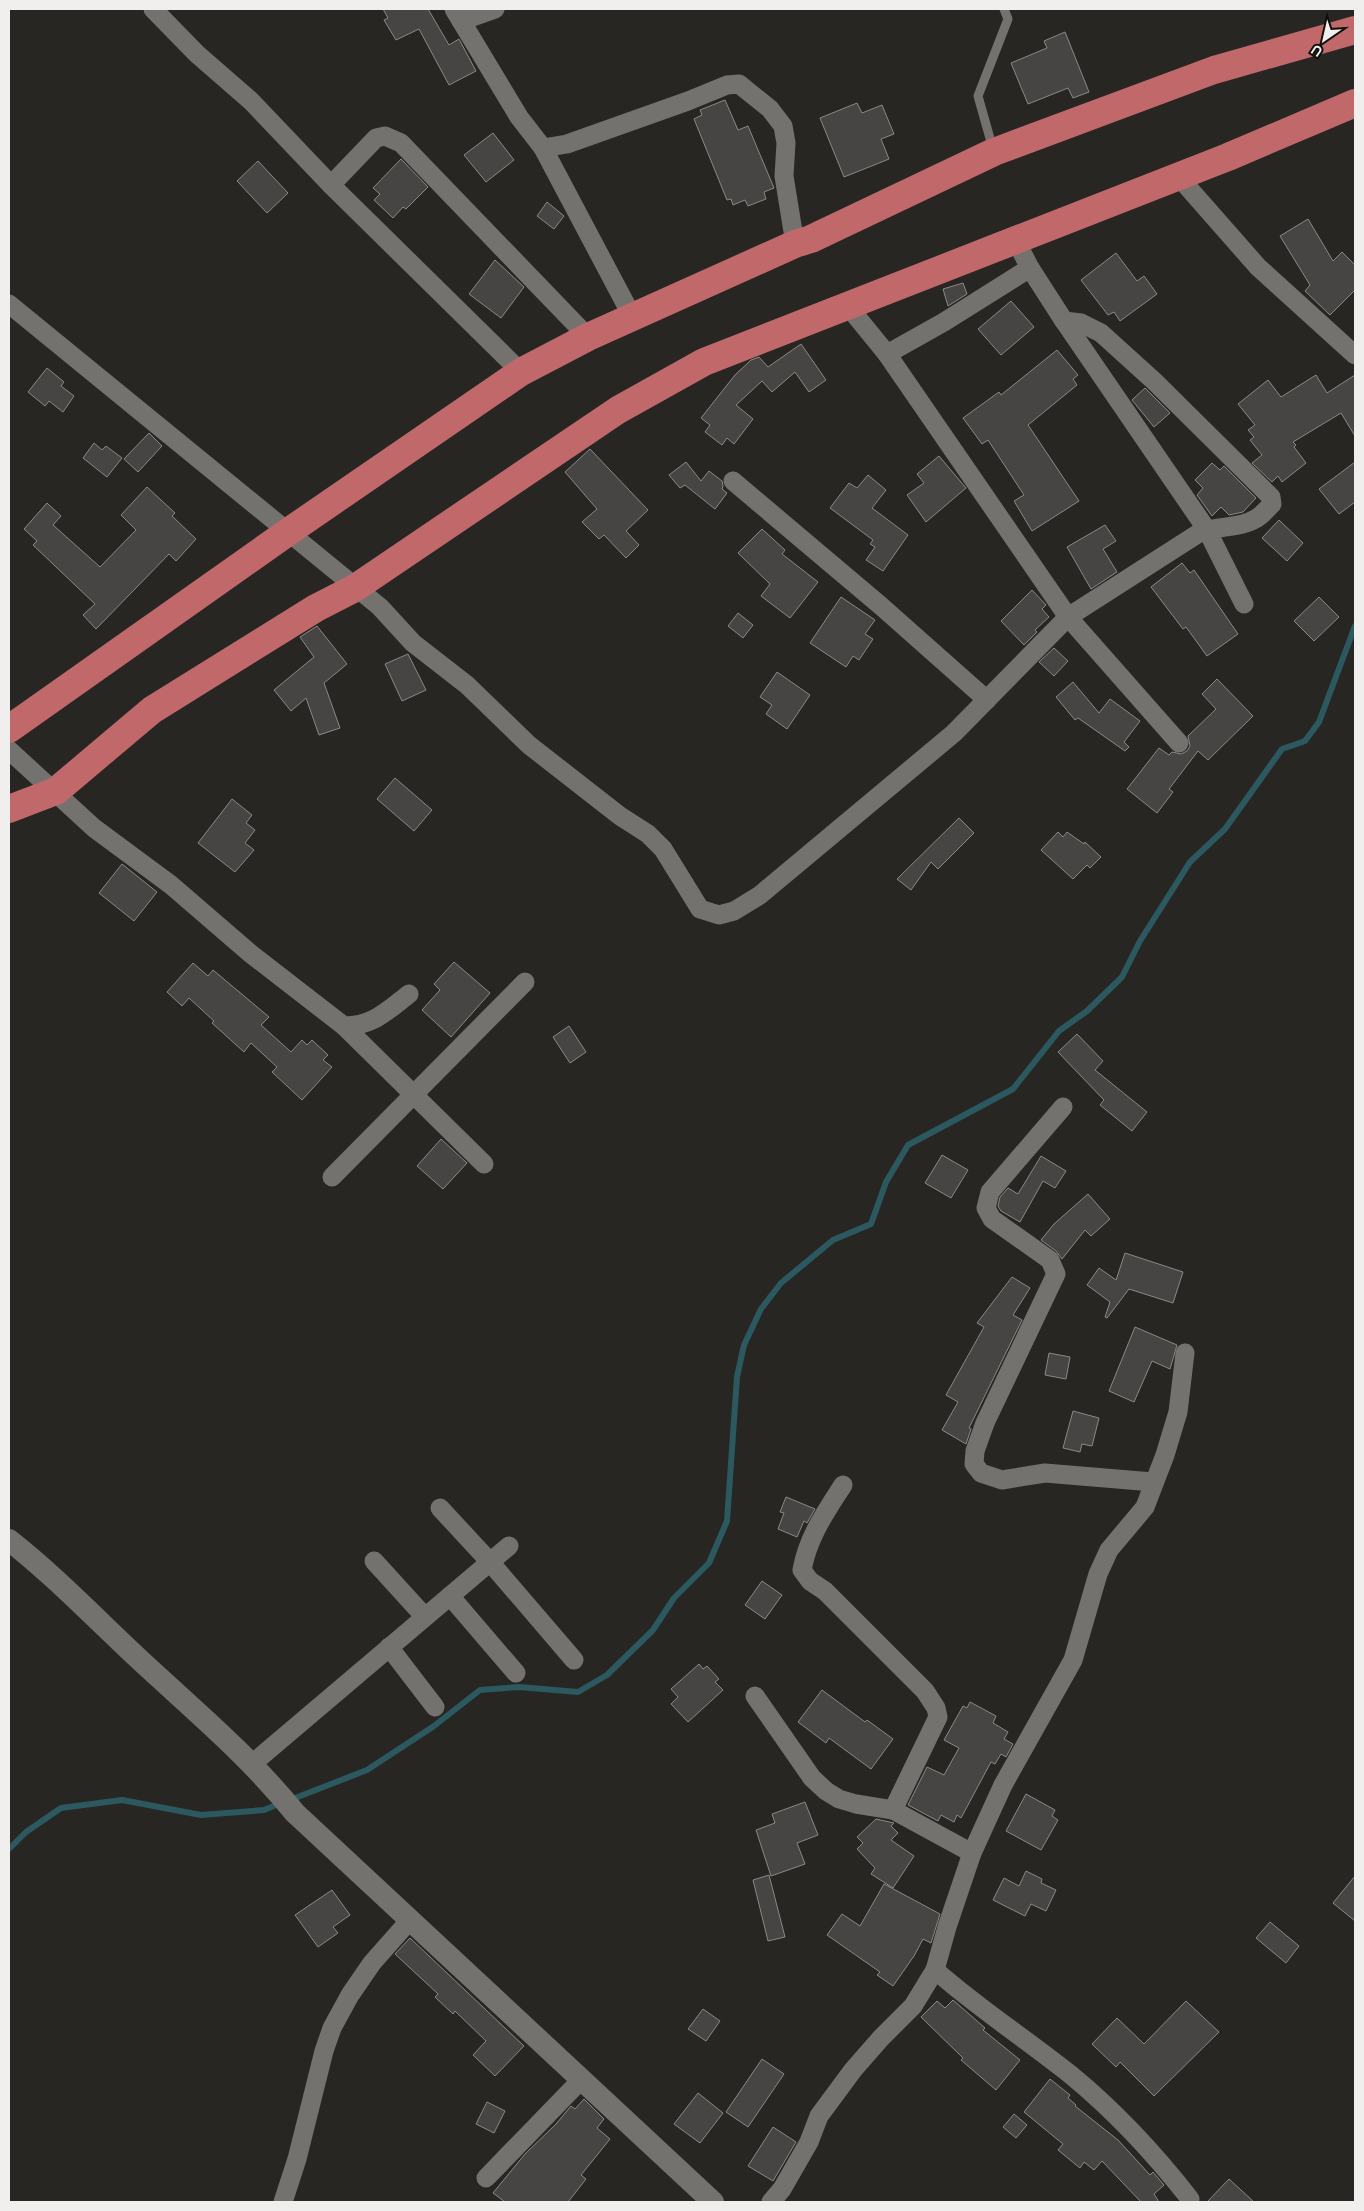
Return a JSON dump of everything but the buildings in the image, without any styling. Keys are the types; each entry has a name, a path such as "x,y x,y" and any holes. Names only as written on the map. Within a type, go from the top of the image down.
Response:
{"highway":[{"path":"9,729 288,532 521,372 588,337 795,244 811,239 994,152 1214,70 1355,30"},
{"path":"9,810 56,791 152,710 316,608 355,588 450,522 625,406 704,362 1178,176 1355,103"}],"street":[{"path":"153,9 197,54 251,101 331,185 521,372"},
{"path":"495,9 458,15 519,117 543,148 633,318"},
{"path":"543,148 567,144 688,101 727,85 739,84 770,109 783,126 786,143 784,176 795,244"},
{"path":"331,185 376,138 385,136 401,143 588,337"},
{"path":"1178,176 1258,266 1355,355"},
{"path":"1015,239 1030,268 1064,321 1207,530 1244,604"},
{"path":"887,354 944,322 1030,268"},
{"path":"9,304 380,607 413,643 467,685 528,745 620,816 648,834 663,849 700,909 719,915 734,911 760,895 954,733 1068,616 1176,546 1207,530 1248,522 1258,518 1272,504 1271,497 1154,381 1101,333 1081,323 1064,321"},
{"path":"847,305 887,354 1068,616 1179,743"},
{"path":"732,481 880,606 986,700"},
{"path":"9,750 56,791 94,828 171,886 251,954 344,1026 484,1164"},
{"path":"332,1177 525,982"},
{"path":"344,1026 359,1026 376,1020 409,994"},
{"path":"1063,1107 990,1192 986,1208 992,1219 1050,1260 1056,1274 985,1423 975,1451 974,1464 981,1473 1002,1480 1046,1473 1153,1482"},
{"path":"771,2202 782,2189 809,2142 818,2116 853,2070 913,2006 934,1970 946,1927 972,1853 1003,1785 1073,1660 1093,1588 1109,1550 1145,1507 1153,1482 1165,1455 1178,1412 1185,1352"},
{"path":"843,1485 812,1533 802,1570 810,1580 825,1591 925,1691 936,1708 938,1717 893,1810"},
{"path":"440,1508 490,1562 574,1660"},
{"path":"9,1540 84,1605 259,1771 295,1813 713,2202"},
{"path":"259,1771 389,1647 508,1546"},
{"path":"374,1561 425,1617"},
{"path":"450,1596 516,1673"},
{"path":"389,1647 435,1707"},
{"path":"755,1696 808,1772 826,1791 839,1799 856,1804 893,1810 972,1853"},
{"path":"283,2202 297,2159 324,2050 332,2028 350,1995 372,1963 410,1920"},
{"path":"934,1970 962,1994 1073,2077 1119,2118 1157,2157 1190,2198"},
{"path":"486,2178 581,2080"}],"lane":[{"path":"994,152 978,96 1000,44 1008,19 1004,9"}],"waterway":[{"path":"290,1800 367,1770 434,1726 480,1690 519,1687 578,1692 607,1675 653,1630 674,1598 709,1563 727,1521 737,1377 744,1345 761,1309 781,1283 833,1240 871,1224 886,1182 908,1145 1013,1089 1059,1031 1087,1011 1122,977 1140,941 1190,862 1225,829 1282,749 1305,741 1319,722 1355,626"},
{"path":"9,1849 26,1832 61,1808 122,1800 201,1815 264,1810 281,1803"}]}
